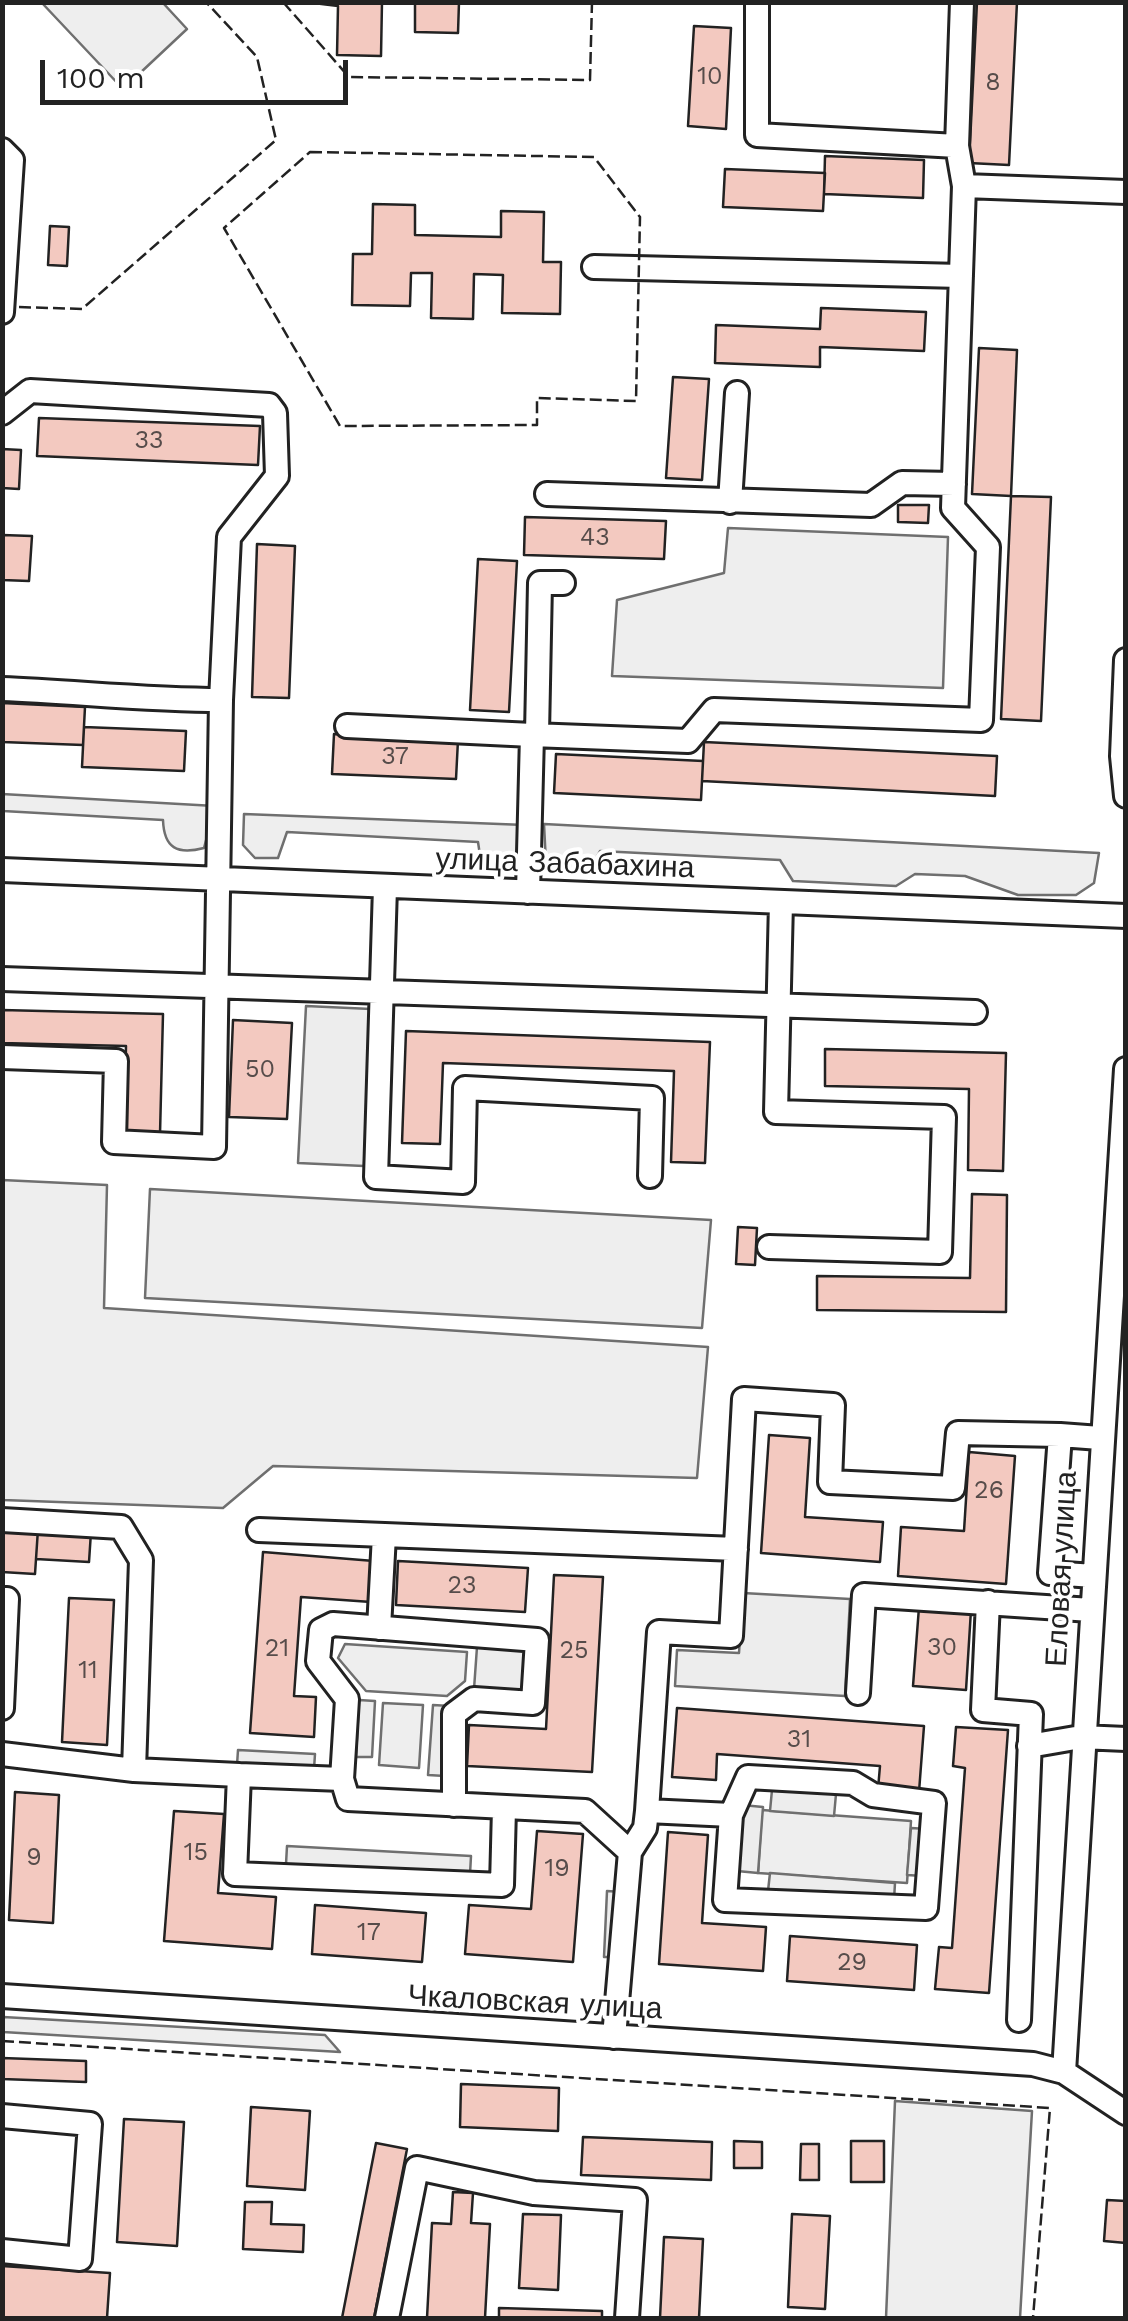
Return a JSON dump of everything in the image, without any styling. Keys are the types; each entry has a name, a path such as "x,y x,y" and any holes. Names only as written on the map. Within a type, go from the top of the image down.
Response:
{"street":[{"path":"757,2 758,135 957,146"},
{"path":"347,726 688,741 714,710 981,720 988,547 953,508 964,186 957,146 962,2"},
{"path":"2,150 12,160 2,312"},
{"path":"964,186 1126,192"},
{"path":"594,267 961,276"},
{"path":"2,414 30,391 269,405 275,413 277,476 230,537 220,700 214,1147 114,1142 116,1060 2,1056"},
{"path":"730,502 737,393"},
{"path":"547,494 872,506 902,483 954,484"},
{"path":"528,892 540,583 564,583"},
{"path":"1126,660 1122,756 1126,796"},
{"path":"2,690 104,693 131,700 220,700"},
{"name":"улица Забабахина","path":"2,870 1126,916"},
{"path":"385,887 376,1177 462,1182 466,1088 652,1098 650,1176"},
{"path":"769,1247 940,1252 944,1117 776,1112 781,902"},
{"path":"2,979 976,1012"},
{"name":"Еловая улица","path":"1064,2072 1100,1438 1116,1364 1126,1069"},
{"path":"614,2037 630,1852 645,1828 647,1811 659,1632 731,1636 744,1400 832,1404 830,1482 953,1488 958,1433 1100,1438"},
{"path":"1060,1435 1050,1573 1094,1576"},
{"path":"2,1520 121,1527 142,1560 134,1770"},
{"path":"259,1530 736,1548"},
{"path":"379,1628 384,1535"},
{"path":"858,1693 864,1595 1091,1610"},
{"path":"2,1599 7,1599 2,1708"},
{"path":"988,1602 984,1710 1031,1714 1019,2020"},
{"path":"454,1805 454,1714 474,1699 533,1703 537,1640 333,1624 322,1630 318,1661 347,1699 342,1779 348,1799 504,1808 585,1811 630,1852"},
{"path":"1029,1746 1081,1737 1126,1740"},
{"path":"2,1754 134,1770 342,1779"},
{"path":"239,1775 234,1874 502,1886 504,1808"},
{"path":"748,1778 853,1783 872,1795 934,1802 926,1908 725,1900 731,1815 748,1778"},
{"path":"647,1811 731,1815"},
{"name":"Чкаловская улица","path":"2,1996 1034,2064 1064,2072"},
{"path":"1064,2072 1126,2113"},
{"path":"2,2116 90,2124 80,2259 2,2251"},
{"path":"387,2318 418,2168 534,2193 635,2200 627,2318"}],"shaded area":[{"path":"42,3 163,3 187,29 123,89"},
{"path":"728,528 948,537 943,688 612,676 617,600 724,573"},
{"path":"2,794 215,806 204,848 186,851 169,843 163,820 3,811"},
{"path":"244,814 525,825 522,863 513,871 497,870 481,862 478,842 287,832 278,858 255,858 243,845"},
{"path":"544,824 1099,853 1094,883 1076,895 1018,895 965,876 915,874 896,886 793,881 780,860 600,851 588,872 565,872 546,863"},
{"path":"306,1006 371,1009 364,1166 298,1163"},
{"path":"2,1180 107,1185 104,1308 708,1347 697,1478 273,1466 223,1508 3,1500"},
{"path":"150,1189 711,1220 702,1328 145,1298"},
{"path":"743,1593 850,1599 845,1696 675,1686 677,1650 739,1653"},
{"path":"345,1644 467,1652 465,1681 447,1696 366,1691 338,1658"},
{"path":"477,1647 526,1651 523,1693 474,1689"},
{"path":"359,1700 375,1701 372,1757 356,1757"},
{"path":"383,1703 423,1705 419,1768 379,1765"},
{"path":"433,1705 450,1706 445,1776 428,1775"},
{"path":"238,1750 315,1754 314,1769 237,1765"},
{"path":"772,1790 836,1794 834,1816 770,1811"},
{"path":"742,1805 763,1807 758,1873 737,1871"},
{"path":"762,1810 911,1821 907,1883 758,1873"},
{"path":"911,1828 927,1829 923,1876 907,1875"},
{"path":"287,1846 471,1856 470,1874 286,1864"},
{"path":"770,1873 895,1883 894,1900 768,1891"},
{"path":"607,1891 622,1892 619,1957 604,1957"},
{"path":"3,2017 325,2035 340,2052 3,2032"},
{"path":"895,2101 1032,2111 1020,2318 886,2318"}],"building":[{"path":"305,2 382,2 381,56 337,55 338,6"},
{"path":"415,2 459,2 458,33 415,32"},
{"path":"977,2 1017,2 1009,165 969,163"},
{"path":"694,26 731,28 726,129 688,126"},
{"path":"825,156 924,160 923,198 824,194"},
{"path":"725,169 825,173 823,211 723,207"},
{"path":"373,204 415,205 415,235 501,237 501,211 544,212 543,262 561,262 560,314 502,313 503,275 474,274 473,319 431,318 432,273 411,273 410,306 352,305 353,254 372,254"},
{"path":"50,226 69,227 67,266 48,265"},
{"path":"821,308 926,312 924,351 820,347 820,367 715,363 716,325 820,329"},
{"path":"979,348 1017,350 1011,496 972,494"},
{"path":"673,377 709,379 702,480 666,478"},
{"path":"39,418 260,426 258,465 37,456"},
{"path":"2,449 21,450 19,489 2,488"},
{"path":"1011,496 1051,497 1041,721 1001,719"},
{"path":"898,505 929,505 928,523 898,522"},
{"path":"525,517 666,521 664,559 524,555"},
{"path":"2,535 32,536 29,581 2,580"},
{"path":"257,544 295,546 289,698 252,697"},
{"path":"478,559 517,561 509,712 470,710"},
{"path":"2,703 85,707 83,745 2,742"},
{"path":"84,727 186,731 184,771 82,767"},
{"path":"334,734 458,740 456,779 332,774"},
{"path":"704,742 997,756 995,796 702,781"},
{"path":"556,754 703,761 701,800 554,793"},
{"path":"2,1010 163,1014 160,1134 124,1133 126,1046 2,1043"},
{"path":"233,1020 292,1023 287,1119 229,1117"},
{"path":"406,1031 710,1042 705,1163 671,1162 674,1071 443,1063 440,1144 402,1143"},
{"path":"825,1049 1006,1053 1003,1171 968,1170 969,1089 825,1086"},
{"path":"972,1194 1007,1195 1006,1312 817,1310 817,1276 970,1278"},
{"path":"738,1227 757,1228 755,1265 736,1264"},
{"path":"769,1435 810,1438 805,1517 883,1522 880,1562 761,1553"},
{"path":"969,1452 1015,1456 1006,1584 898,1576 901,1527 964,1531"},
{"path":"2,1527 38,1529 35,1574 2,1572"},
{"path":"38,1529 91,1532 89,1562 36,1559"},
{"path":"263,1552 374,1561 371,1602 301,1597 294,1696 316,1697 314,1737 250,1733"},
{"path":"398,1561 528,1568 525,1612 396,1605"},
{"path":"554,1575 603,1577 592,1772 467,1766 469,1725 546,1729"},
{"path":"69,1598 114,1600 107,1745 62,1742"},
{"path":"919,1607 971,1610 966,1690 913,1686"},
{"path":"677,1708 924,1726 919,1792 878,1789 880,1766 717,1754 716,1780 672,1777"},
{"path":"956,1727 1008,1730 989,1993 935,1989 939,1947 952,1948 965,1768 953,1766"},
{"path":"15,1792 59,1795 53,1923 9,1920"},
{"path":"174,1811 224,1814 218,1893 276,1897 272,1949 164,1941"},
{"path":"537,1831 583,1834 573,1962 465,1954 469,1905 531,1909"},
{"path":"668,1832 708,1835 702,1923 766,1927 763,1971 659,1964"},
{"path":"315,1905 426,1913 422,1962 312,1954"},
{"path":"790,1936 917,1945 914,1990 787,1981"},
{"path":"2,2058 86,2061 86,2082 2,2079"},
{"path":"461,2084 559,2088 558,2131 460,2127"},
{"path":"251,2107 310,2111 305,2190 247,2186"},
{"path":"124,2119 184,2122 177,2246 117,2242"},
{"path":"583,2137 712,2142 711,2180 581,2175"},
{"path":"734,2141 762,2142 762,2168 734,2168"},
{"path":"851,2141 884,2141 884,2182 851,2182"},
{"path":"376,2143 407,2149 374,2318 342,2318"},
{"path":"801,2144 819,2144 819,2180 800,2180"},
{"path":"453,2192 473,2193 471,2223 490,2224 485,2318 427,2318 432,2223 451,2224"},
{"path":"1107,2200 1126,2201 1126,2243 1104,2241"},
{"path":"245,2202 272,2202 271,2224 304,2225 303,2252 243,2249"},
{"path":"523,2214 561,2215 558,2290 519,2288"},
{"path":"792,2214 830,2216 825,2309 788,2307"},
{"path":"664,2237 703,2239 699,2318 660,2318"},
{"path":"2,2266 110,2273 107,2318 2,2318"},
{"path":"499,2308 602,2311 602,2318 499,2318"}],"fence":[{"path":"19,307 82,309 276,140 257,57 206,2"},
{"path":"283,2 349,77 590,80 592,2"},
{"path":"310,152 594,157 640,217 636,401 537,398 537,425 340,426 224,228 310,152"},
{"path":"2,2041 1050,2108 1033,2318"}]}
